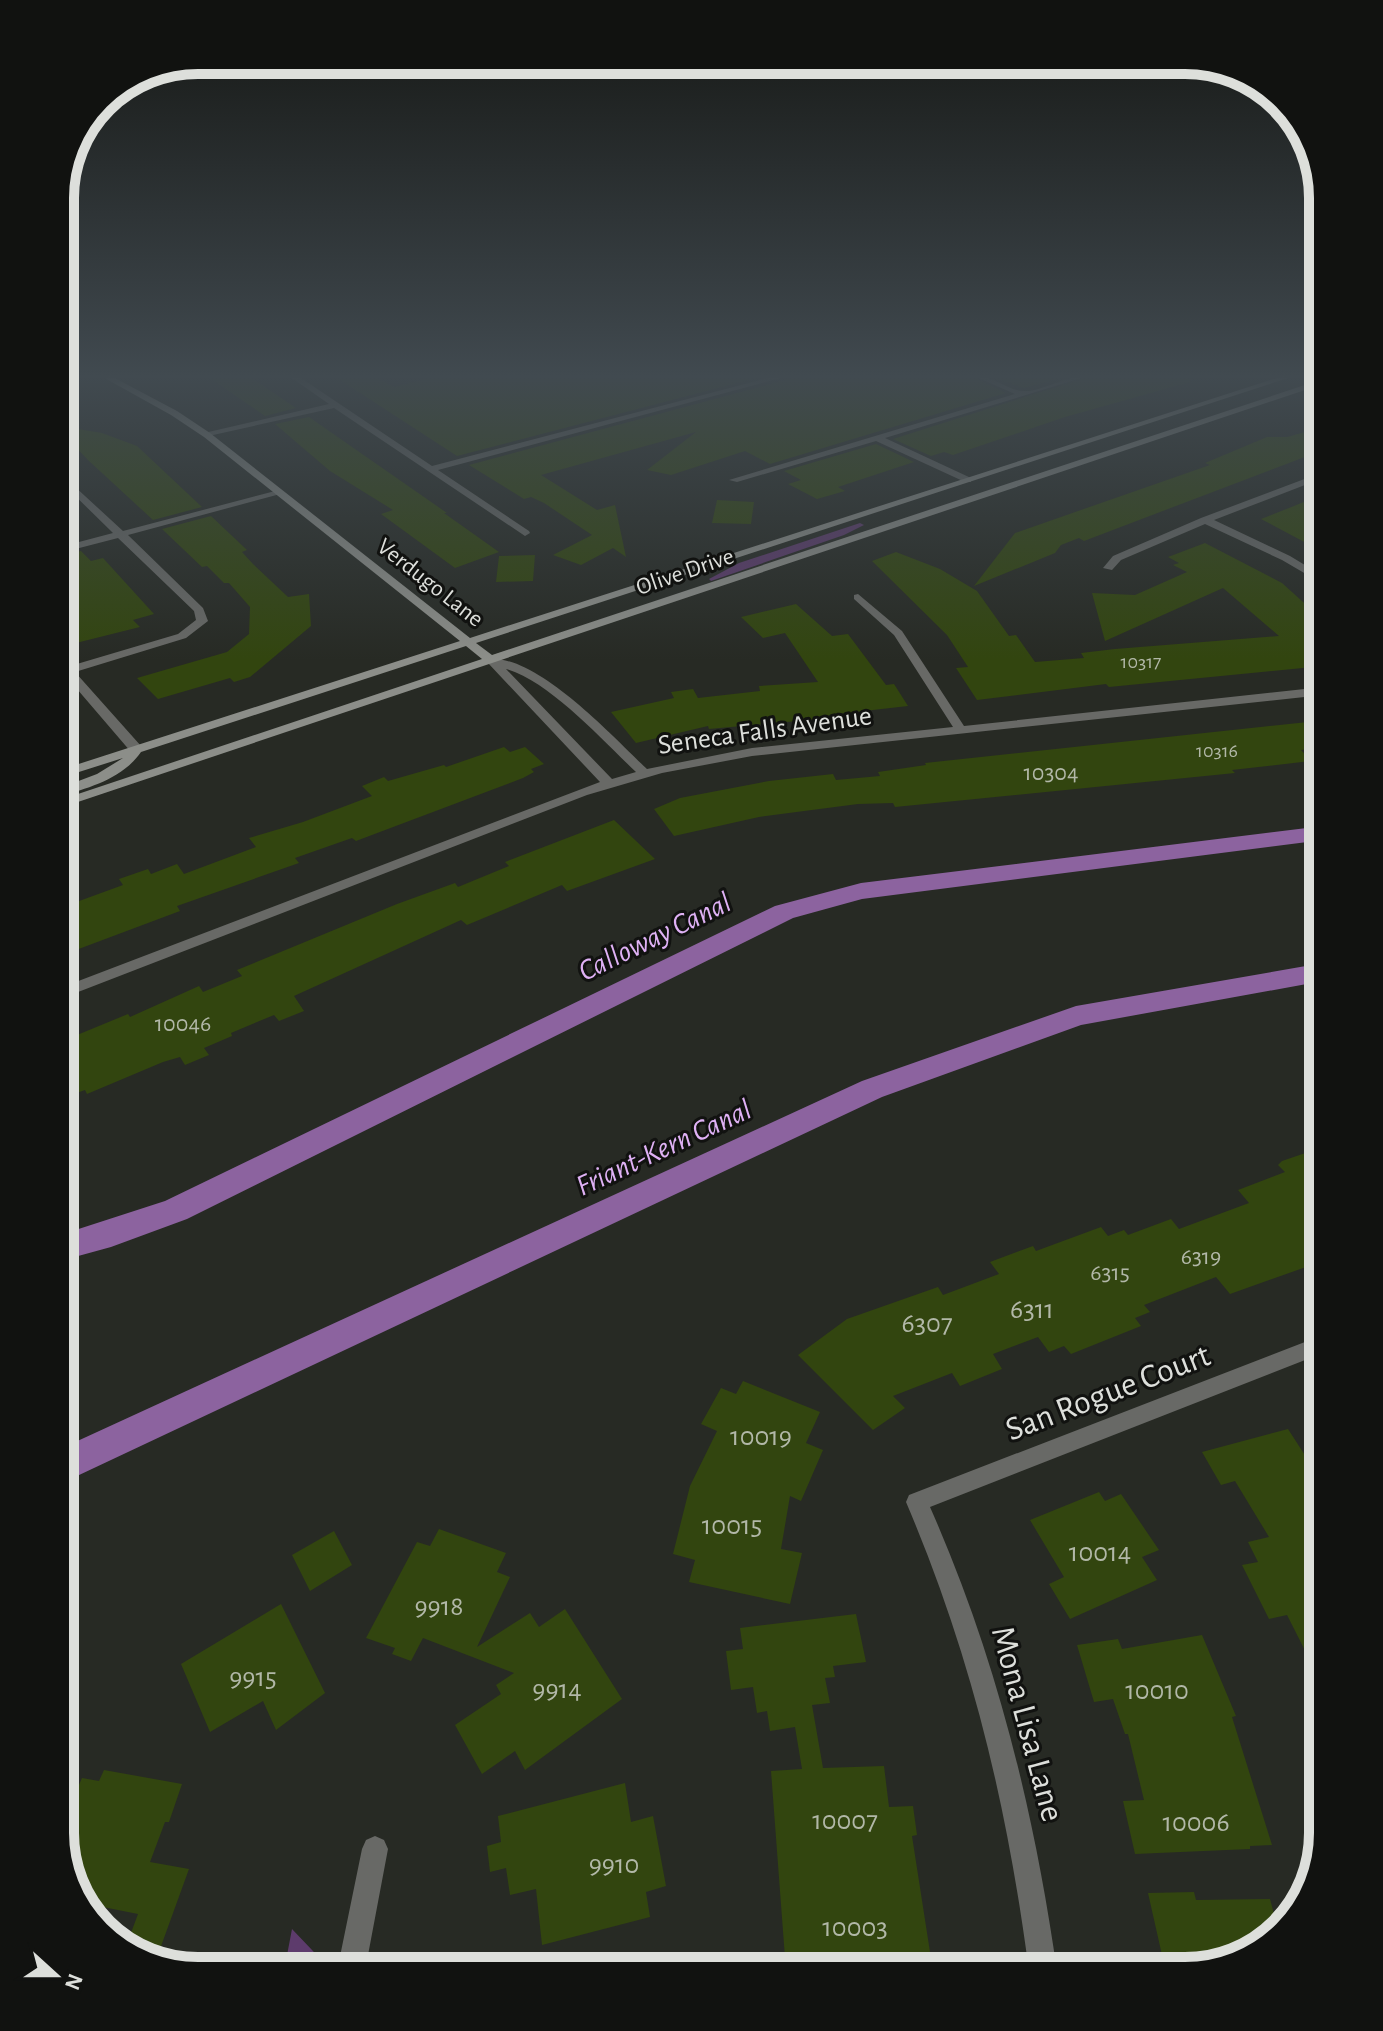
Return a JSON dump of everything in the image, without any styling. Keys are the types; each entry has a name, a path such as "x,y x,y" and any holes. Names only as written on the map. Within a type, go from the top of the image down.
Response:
{"main road":[{"name":"Verdugo Lane","path":"251,471 492,661"},
{"name":"Olive Drive","path":"74,769 997,471"},
{"name":"Olive Drive","path":"74,799 1054,471"},
{"path":"898,523 903,513 966,489 971,485 968,480"},
{"path":"74,787 113,772 129,761 136,749"}],"street":[{"path":"433,471 525,533"},
{"path":"734,480 765,471"},
{"path":"948,471 968,480"},
{"path":"1108,568 1117,558 1309,480"},
{"path":"74,490 199,610 202,621 182,636 74,669"},
{"path":"74,546 279,493"},
{"path":"1205,520 1286,558 1309,572"},
{"path":"858,597 898,633 961,730"},
{"path":"492,661 527,671 582,714 644,773"},
{"path":"492,661 609,784"},
{"path":"74,683 136,749"},
{"name":"Seneca Falls Avenue","path":"74,989 644,773 752,752 1309,693"},
{"name":"San Rogue Court","path":"917,1502 1309,1349"},
{"name":"Mona Lisa Lane","path":"917,1502 970,1634 1004,1749 1032,1880 1041,1957"},
{"path":"354,1957 375,1849"}],"shaded area":[{"path":"860,523 864,525 844,535 711,581 709,579 739,563"},
{"path":"292,1929 319,1957 287,1957"}],"building":[{"path":"100,471 163,471 202,507 153,520"},
{"path":"330,471 386,471 499,552 455,568 381,514 393,510"},
{"path":"478,471 556,471 541,475 597,510 615,505 626,557 613,548 581,565 553,555 592,535 544,503 531,497 524,499"},
{"path":"651,471 684,471 671,475"},
{"path":"784,471 887,471 838,487 845,491 817,499 788,484 801,480"},
{"path":"1193,471 1268,471 1084,541 1079,538 1061,545 1055,553 974,586 1015,533"},
{"path":"717,500 754,502 751,524 712,523"},
{"path":"1309,500 1309,545 1261,519"},
{"path":"211,516 247,550 242,552 288,597 309,594 311,626 250,677 234,682 230,678 158,699 137,678 227,652 249,634 250,607 229,583 224,583 207,566 202,567 162,529"},
{"path":"1205,543 1282,583 1309,607 1309,667 1109,687 1106,684 977,700 956,668 968,667 947,635 872,561 896,552 940,569 977,591 1009,636 1016,635 1035,662 1084,658 1081,653 1115,649 1279,636 1223,588 1105,641 1092,593 1135,595 1187,572 1173,565 1179,563 1168,557"},
{"path":"81,551 91,561 103,558 154,614 133,620 140,627 74,644 74,553"},
{"path":"535,555 533,581 496,582 499,556"},
{"path":"796,604 832,636 848,634 886,685 894,684 908,706 829,715 831,718 709,729 708,726 636,743 611,712 674,698 671,692 693,689 698,698 760,691 759,686 818,682 785,633 763,638 741,617"},
{"path":"1309,722 1309,749 1301,750 1309,761 1232,770 1235,773 895,807 893,803 858,804 759,817 674,836 654,809 680,798 769,781 833,774 836,780 880,776 878,772 925,763"},
{"path":"504,747 510,752 525,747 544,764 531,769 534,772 523,778 356,841 352,838 295,858 299,863 177,906 180,911 74,951 74,903 123,885 119,879 148,869 151,874 177,864 184,874 256,847 249,838 372,796 362,786 384,777 388,781 444,765 446,767"},
{"path":"614,820 655,859 567,891 562,885 467,925 461,920 294,996 304,1011 279,1021 274,1015 231,1033 232,1036 204,1048 209,1055 185,1065 180,1057 87,1094 85,1090 74,1094 74,1036 128,1014 130,1017 199,986 203,992 242,976 237,970 397,904 455,883 458,887 509,866 505,862"},
{"path":"1309,1152 1309,1266 1306,1267 1230,1294 1216,1277 1144,1305 1150,1312 1135,1318 1141,1326 1071,1354 1064,1346 1049,1352 1038,1337 993,1354 1002,1369 960,1386 952,1373 893,1396 905,1408 873,1430 798,1355 847,1319 938,1287 943,1295 999,1274 990,1262 1033,1246 1036,1251 1101,1227 1108,1236 1124,1230 1128,1235 1171,1219 1179,1229 1249,1203 1238,1190 1285,1172 1278,1165"},
{"path":"743,1381 820,1412 806,1443 823,1450 801,1501 790,1496 781,1549 802,1553 790,1604 689,1582 695,1560 673,1554 690,1486 717,1431 701,1424 721,1388 736,1394"},
{"path":"1288,1429 1309,1461 1309,1658 1287,1615 1269,1619 1242,1565 1258,1562 1248,1542 1269,1537 1235,1481 1221,1485 1202,1452"},
{"path":"1099,1492 1105,1501 1121,1494 1159,1550 1142,1557 1157,1580 1070,1619 1049,1584 1064,1577 1030,1520"},
{"path":"439,1529 506,1553 497,1572 510,1577 477,1647 530,1613 539,1627 565,1609 622,1699 525,1770 515,1751 482,1774 455,1725 501,1694 496,1685 514,1673 423,1638 411,1661 392,1654 395,1648 366,1638 417,1542 430,1546"},
{"path":"334,1531 352,1565 310,1591 292,1555"},
{"path":"281,1604 325,1693 276,1730 263,1701 210,1732 181,1664"},
{"path":"856,1614 866,1662 833,1666 835,1677 825,1678 830,1703 812,1705 823,1768 884,1766 889,1807 913,1806 917,1835 912,1836 930,1952 904,1953 904,1957 785,1957 771,1771 802,1769 795,1727 770,1731 767,1711 757,1713 753,1687 731,1690 726,1651 743,1649 740,1628"},
{"path":"1202,1635 1236,1716 1232,1717 1272,1845 1250,1846 1250,1849 1135,1854 1123,1801 1144,1800 1128,1734 1125,1734 1113,1699 1094,1702 1077,1645 1118,1639 1122,1649"},
{"path":"104,1770 182,1784 150,1862 189,1869 159,1950 130,1936 138,1914 98,1906 83,1881 75,1850 74,1796 82,1778 99,1781"},
{"path":"625,1783 631,1822 653,1816 666,1886 646,1892 650,1917 542,1945 536,1889 510,1895 506,1868 490,1872 487,1846 501,1842 498,1816"},
{"path":"1194,1892 1196,1900 1270,1899 1275,1918 1233,1948 1202,1956 1162,1957 1148,1893"}],"waterway":[{"name":"Calloway Canal","path":"74,1244 176,1210 784,912 861,891 1309,835"},
{"name":"Friant-Kern Canal","path":"74,1460 872,1089 1076,1016 1309,974"}]}
